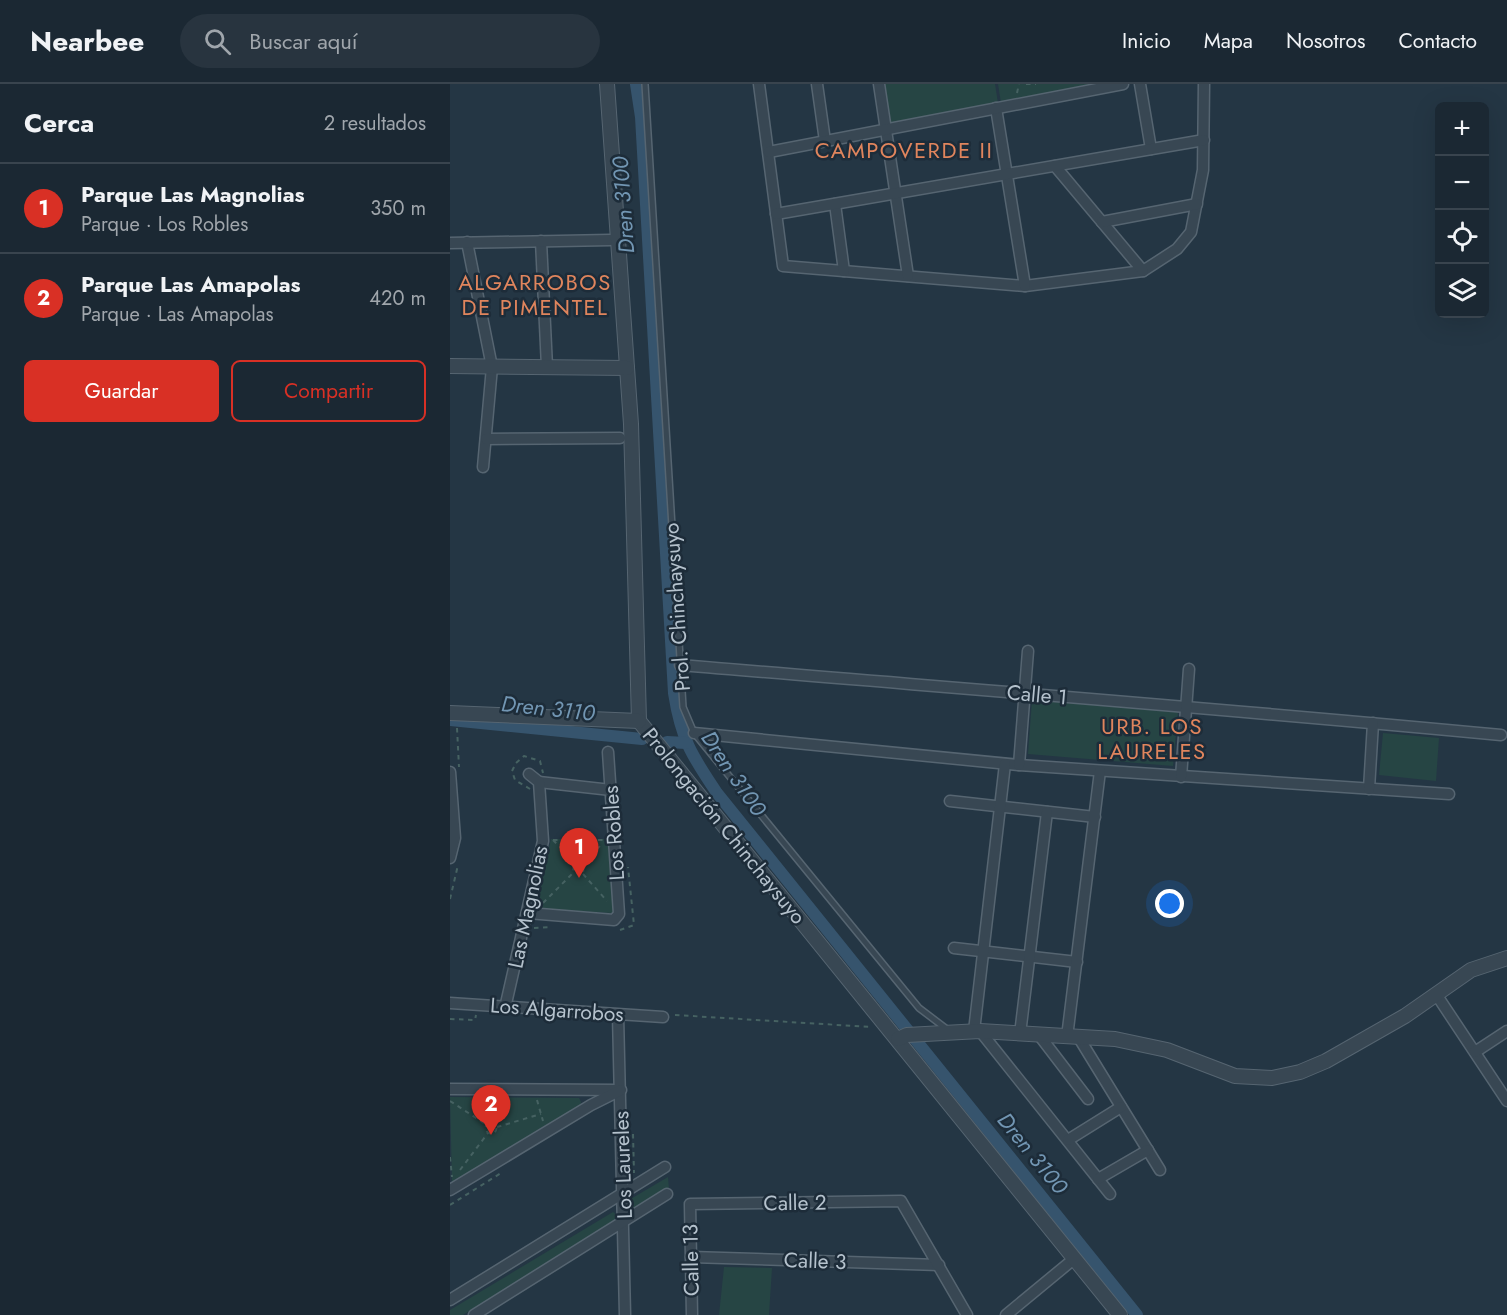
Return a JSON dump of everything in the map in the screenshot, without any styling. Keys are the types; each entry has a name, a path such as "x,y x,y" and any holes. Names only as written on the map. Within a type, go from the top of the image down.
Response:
{"street":[{"name":"Prolongación Chinchaysuyo","path":"607,84 632,431 639,721 889,1028 903,1037 1120,1315"},
{"path":"759,84 783,266 1025,286 1143,271 1177,249 1191,232 1203,170 1204,84"},
{"path":"817,84 825,141"},
{"path":"879,84 908,276"},
{"path":"769,152 1123,84"},
{"path":"1140,84 1150,149"},
{"path":"996,108 1025,286"},
{"path":"776,214 1204,140"},
{"path":"1055,166 1143,271"},
{"path":"835,204 844,271"},
{"path":"1102,222 1197,204"},
{"path":"450,243 610,240"},
{"path":"541,241 547,367"},
{"path":"467,242 492,367 483,467"},
{"path":"450,366 627,368"},
{"path":"486,439 620,438"},
{"path":"1019,765 1028,651"},
{"name":"Calle 1","path":"680,665 1024,695 1187,705 1502,735"},
{"path":"1181,777 1189,669"},
{"path":"450,713 639,721"},
{"path":"1369,789 1373,723"},
{"path":"694,733 1005,764 1449,794"},
{"name":"Los Robles","path":"528,913 614,920 619,914 608,752"},
{"path":"1005,764 983,951 977,1031 1110,1194"},
{"path":"1100,771 1077,962 1073,1038 1121,1107 1160,1170"},
{"path":"450,772 455,838 450,858"},
{"path":"529,774 539,783 611,790"},
{"name":"Las Magnolias","path":"505,1008 543,841 539,783"},
{"path":"950,801 1095,817"},
{"path":"1020,1034 1047,812"},
{"path":"954,948 1077,962"},
{"path":"903,1037 977,1031 1142,1043 1184,1055 1235,1076 1272,1078 1300,1072 1326,1061 1379,1032 1471,970 1507,958"},
{"path":"1436,994 1507,1101"},
{"name":"Los Algarrobos","path":"450,1003 663,1017"},
{"name":"Los Laureles","path":"618,1015 625,1221 625,1311"},
{"path":"1475,1052 1507,1031"},
{"path":"1039,1035 1088,1099"},
{"path":"450,1089 621,1090"},
{"path":"450,1190 591,1105 621,1090"},
{"path":"1068,1140 1121,1107"},
{"path":"1098,1179 1148,1150"},
{"path":"450,1300 666,1167"},
{"path":"474,1315 667,1194"},
{"name":"Calle 2","path":"690,1204 901,1201 939,1265"},
{"name":"Calle 13","path":"690,1204 692,1315"},
{"name":"Calle 3","path":"691,1257 939,1265"},
{"path":"1006,1315 1075,1258"},
{"path":"939,1265 967,1315"},
{"path":"613,1315 625,1311"}],"lane":[{"name":"Prol. Chinchaysuyo","path":"645,84 684,707 694,733 919,1008 952,1032"}],"path":[{"path":"1016,99 1019,84"},
{"path":"1026,84 1035,84"},
{"path":"583,874 584,862 608,840 553,840 574,861 584,862"},
{"path":"540,906 573,873 574,861"},
{"path":"573,873 583,874 609,903"},
{"path":"450,1019 475,1020 476,1012"},
{"path":"675,1015 889,1028"},
{"path":"450,1101 487,1125 488,1133 452,1183 450,1157"},
{"path":"497,1126 541,1114"},
{"path":"487,1125 492,1122 497,1126"},
{"path":"488,1133 494,1133 497,1126"},
{"path":"633,1127 635,1185"},
{"path":"450,1205 508,1169"}],"green space":[{"path":"883,84 995,84 998,103 889,125"},
{"path":"998,84 1104,84 1001,103"},
{"path":"1032,700 1178,712 1173,766 1028,754"},
{"path":"1383,733 1439,738 1436,781 1379,775"},
{"path":"551,839 611,839 617,910 612,913 542,909 536,905"},
{"path":"450,1097 579,1098 581,1102 580,1107 452,1183"},
{"path":"668,1177 669,1189 635,1211 630,1210 629,1200"},
{"path":"613,1212 617,1215 614,1223 463,1315 450,1315 450,1310"},
{"path":"724,1267 772,1268 769,1315 719,1315"}],"waterway":[{"name":"Dren 3100","path":"636,84 641,117 674,693 684,735 694,757 717,793 1137,1315"},
{"name":"Dren 3110","path":"450,720 642,739"},
{"name":"Dren 3110","path":"667,742 686,743"}],"place":[{"name":"Parque Las Magnolias","path":"579,878"},
{"name":"Parque Las Amapolas","path":"491,1135"}],"district":[{"name":"CAMPOVERDE II","path":"904,150"},
{"name":"ALGARROBOS DE PIMENTEL","path":"535,294"},
{"name":"URB. LOS LAURELES","path":"1152,738"}]}
